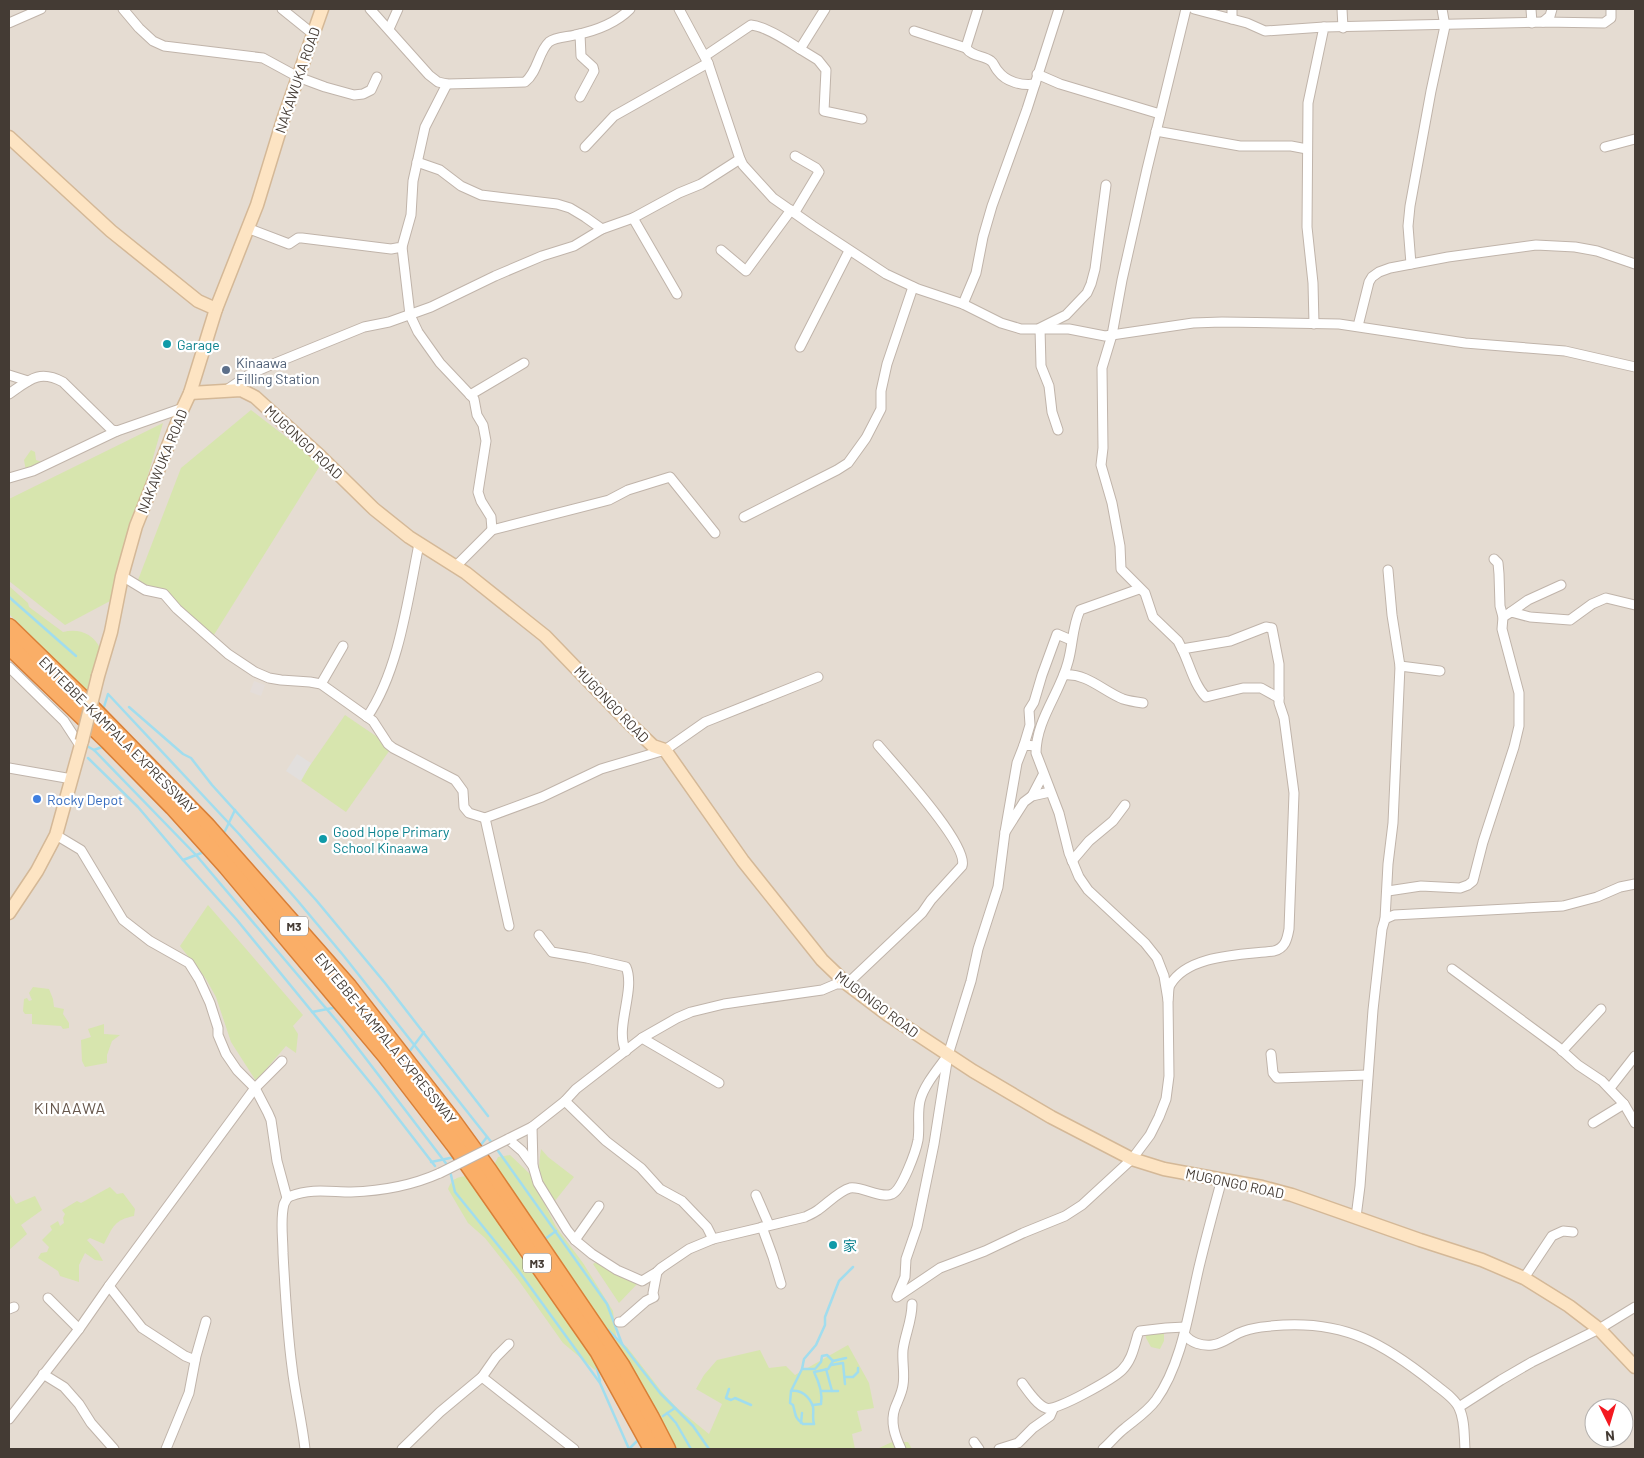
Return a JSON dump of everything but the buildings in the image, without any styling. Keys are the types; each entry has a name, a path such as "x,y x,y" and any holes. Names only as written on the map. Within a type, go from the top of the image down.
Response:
{"highway":[{"name":"ENTEBBE–KAMPALA EXPRESSWAY","path":"9,627 80,696 207,826 348,986 489,1171 606,1342 667,1449"},
{"name":"ENTEBBE–KAMPALA EXPRESSWAY","path":"9,646 108,741 179,814 227,867 386,1056 456,1147 598,1351 652,1449"}],"street":[{"path":"9,23 41,9"},
{"path":"123,9 139,28 154,41 164,46 252,55 263,58 325,87 357,96 370,90 377,77"},
{"path":"282,9 313,34"},
{"name":"NAKAWUKA ROAD","path":"9,913 38,871 56,835 111,632 122,576 136,526 182,408 190,393 216,309 257,205 283,120 322,9"},
{"path":"370,9 429,75 438,82 446,84 525,82 535,69 548,43 552,40 580,34 611,23 622,17 630,9"},
{"path":"389,29 398,9"},
{"path":"679,9 706,60 740,159 743,165 773,198 849,251 886,274 913,287 963,304 1000,323 1021,329 1069,329 1105,336 1165,327 1222,322 1358,326 1465,343 1565,351 1635,367"},
{"path":"800,49 825,9"},
{"path":"966,48 978,9"},
{"path":"963,304 976,273 983,237 992,206 1059,9"},
{"path":"1186,9 1122,280 1112,335 1102,368 1103,448 1101,465 1112,503 1120,546 1121,569 1145,593 1156,620 1178,641 1199,690 1206,697 1243,688 1260,688 1279,698"},
{"path":"1194,9 1247,23 1260,30 1272,32 1324,27 1445,26 1532,22 1604,23 1611,18 1611,9"},
{"path":"1232,9 1232,19"},
{"path":"1342,9 1343,28"},
{"path":"1411,264 1408,226 1412,186 1445,26 1442,9"},
{"path":"1531,9 1532,22"},
{"path":"1544,22 1550,16 1552,9"},
{"path":"585,147 614,116 706,60 751,25 785,39 818,60 826,70 824,111 862,119"},
{"path":"1314,324 1313,283 1307,227 1308,103 1324,27"},
{"path":"914,31 966,48 970,53 993,62 1000,74 1011,81 1024,85 1034,84"},
{"path":"580,34 581,56 593,67 594,71 594,75 580,97"},
{"path":"1037,74 1060,84 1160,114"},
{"path":"446,84 425,127 416,162 411,215 402,247 410,315 428,348 474,399 477,415 486,441 478,492 491,518 492,530"},
{"path":"1156,131 1240,146 1291,146 1307,149"},
{"path":"9,137 111,231 198,301 216,309"},
{"path":"1605,147 1635,139"},
{"path":"721,250 746,271 793,211 819,172 816,168 795,156"},
{"path":"225,391 250,374 364,327 389,322 432,308 495,276 542,256 574,246 602,229 633,218 679,193 702,184 740,159"},
{"path":"416,162 440,170 462,186 481,195 557,204 570,208 602,229"},
{"path":"1040,328 1066,315 1087,293 1092,284 1106,185"},
{"path":"963,304 974,291 988,232 1002,192"},
{"path":"633,218 677,294"},
{"path":"248,228 289,244 298,238 302,238 391,249 402,247"},
{"path":"1358,326 1372,277 1390,268 1448,257 1536,245 1574,247 1597,251 1635,264"},
{"path":"800,347 849,251"},
{"path":"744,517 848,463 866,438 881,409 881,391 887,364 913,287"},
{"path":"1066,315 1069,329"},
{"path":"1040,328 1041,366 1048,386 1052,412 1058,430"},
{"path":"470,395 524,363"},
{"path":"9,375 28,381"},
{"path":"9,394 28,381 46,375 58,380 112,430 117,432"},
{"name":"MUGONGO ROAD","path":"190,393 241,390 255,397 320,456 374,509 546,636 641,735 653,746 665,750 743,861 808,944 847,984 948,1055 1051,1117 1132,1159 1164,1169 1222,1179 1292,1195 1482,1260 1524,1278 1569,1306 1599,1329 1635,1367"},
{"path":"9,478 33,471 117,432 182,408"},
{"path":"455,567 492,530 609,500 628,490 670,477 715,533"},
{"path":"367,717 376,705 390,668 406,609 419,544"},
{"path":"1494,559 1498,563 1500,606 1507,614 1570,620 1592,604 1606,598 1635,605"},
{"path":"1356,1217 1360,1186 1367,1075 1382,929 1388,891 1388,864 1393,823 1400,666 1388,570"},
{"path":"122,576 145,590 164,594 177,609 228,654 255,672 269,678 321,684 376,724 392,748 455,780 463,791 464,807 469,813 485,818 542,797 601,769 665,750 705,722 818,677"},
{"path":"1388,891 1421,886 1460,888 1468,886 1473,881 1483,842 1519,726 1519,693 1502,629 1507,614 1528,600 1561,585"},
{"path":"1139,589 1080,610 1075,620 1069,661 1046,715 1036,746 1038,762 1059,813 1068,853 1079,877 1088,890 1145,944 1156,958 1164,976 1168,1000"},
{"path":"1072,640 1057,634 1034,702 1029,710 1030,724 1017,763 998,887 948,1055 934,1144 917,1227 906,1259 905,1277 896,1297 940,1268 985,1251 1065,1216 1082,1205 1132,1159 1150,1136 1160,1117 1166,1099 1169,1076 1169,987 1176,978 1194,965 1215,958 1274,951 1285,943 1288,930 1294,798 1284,718 1280,709 1279,664 1275,638 1270,627 1230,641 1182,649"},
{"path":"321,684 342,646"},
{"path":"1400,666 1440,671"},
{"path":"9,667 64,721 82,744"},
{"path":"1064,675 1072,674 1092,681 1124,699 1143,703"},
{"path":"1024,744 1036,746"},
{"path":"287,1198 292,1195 321,1190 350,1192 395,1187 422,1181 532,1127 565,1101 576,1089 642,1038 677,1018 691,1012 751,1000 822,990 836,984 847,984 922,913 964,863 950,834 923,796 878,745"},
{"path":"9,768 72,779"},
{"path":"1032,796 1043,775"},
{"path":"1005,832 1024,802 1032,796 1050,792"},
{"path":"1012,795 1024,802"},
{"path":"1072,861 1089,841 1113,821 1125,805"},
{"path":"485,818 509,926"},
{"path":"56,835 81,850 123,920 128,925 150,941 189,963 210,1003 218,1028 218,1035 226,1054 237,1070 255,1088 271,1120 277,1161 287,1198 284,1206 282,1233 286,1302 292,1368 305,1449"},
{"path":"1385,919 1394,914 1563,906 1590,900 1620,887 1635,884"},
{"path":"538,935 552,952 626,967 628,972 628,990 623,1042 626,1051"},
{"path":"1452,969 1610,1088 1624,1104 1635,1123"},
{"path":"1562,1051 1601,1009"},
{"path":"642,1038 718,1083"},
{"path":"1271,1054 1273,1073 1277,1078 1367,1075"},
{"path":"532,1127 534,1166 538,1183 567,1230 575,1240 617,1270 642,1281 688,1249 713,1239 805,1217 817,1211 849,1188 886,1195 892,1194 899,1189 914,1156 918,1140 920,1102 924,1090 948,1055"},
{"path":"1610,1088 1635,1056"},
{"path":"9,1419 79,1329 255,1088 282,1061"},
{"path":"565,1101 606,1142 641,1168 660,1189 682,1201 707,1227 713,1239"},
{"path":"1593,1123 1624,1104"},
{"path":"508,1139 522,1151 534,1166"},
{"path":"1103,1449 1124,1428 1138,1419 1156,1400 1170,1374 1185,1331 1204,1244 1222,1179"},
{"path":"756,1195 781,1284"},
{"path":"575,1240 599,1206"},
{"path":"1524,1278 1552,1236 1563,1231 1573,1232"},
{"path":"619,1322 622,1322 654,1297 657,1272"},
{"path":"109,1286 142,1328 185,1356 195,1360"},
{"path":"48,1298 79,1329"},
{"path":"900,1449 894,1432 893,1419 903,1387 903,1353 905,1336 912,1319 912,1304"},
{"path":"1459,1407 1532,1362 1599,1329 1635,1307"},
{"path":"166,1449 189,1393 195,1360 206,1321"},
{"path":"1022,1383 1042,1406 1052,1409 1083,1394 1122,1370 1131,1357 1140,1332 1166,1328 1185,1331 1192,1342 1212,1345 1240,1333 1270,1326 1316,1326 1348,1331 1381,1346 1438,1387 1459,1407 1465,1449"},
{"path":"407,1448 440,1412 482,1377 496,1357 509,1344"},
{"path":"44,1374 64,1387 114,1449"},
{"path":"482,1377 574,1449"},
{"path":"999,1449 1018,1443 1033,1428 1050,1416 1052,1409"}],"shaded area":[{"path":"9,9 1635,9 1635,1449 9,1449"},
{"path":"254,681 265,685 261,696 250,692"},
{"path":"297,754 311,763 301,781 286,771"}],"green space":[{"path":"251,410 321,464 212,638 138,580 181,468"},
{"path":"163,423 112,600 65,625 9,581 9,499"},
{"path":"31,450 35,452 36,460 45,463 26,471 24,460"},
{"path":"9,586 28,603 29,607 63,632 79,631 89,635 97,643 100,648 88,692 9,614"},
{"path":"345,715 392,747 346,812 300,780"},
{"path":"208,905 303,1015 293,1026 298,1034 296,1053 286,1046 256,1081 231,1042 216,997 206,979 180,946"},
{"path":"33,987 49,989 54,1007 64,1009 63,1014 69,1023 69,1028 63,1029 61,1026 32,1024 32,1014 25,1014 23,1011 24,999 32,1000 29,993"},
{"path":"104,1024 104,1034 120,1035 112,1041 107,1055 107,1063 85,1067 82,1061 81,1040 91,1037 88,1029"},
{"path":"541,1149 548,1157 574,1177 554,1202 540,1177"},
{"path":"510,1155 530,1174 556,1227 583,1263 613,1311 615,1339 627,1347 676,1407 709,1434 722,1404 696,1389 704,1375 717,1360 760,1350 769,1368 786,1366 795,1375 848,1345 869,1383 874,1408 857,1411 862,1431 852,1434 855,1449 675,1449 659,1417 614,1339 493,1167 498,1157"},
{"path":"469,1175 595,1360 598,1368 595,1370 563,1343 519,1281 485,1238 468,1223 448,1189 454,1180"},
{"path":"110,1187 117,1194 123,1193 135,1209 134,1216 118,1222 104,1244 90,1238 87,1240 103,1261 95,1260 85,1253 79,1265 79,1282 60,1276 58,1271 38,1258 41,1253 47,1252 49,1247 42,1240 52,1230 50,1226 58,1221 60,1226 64,1223 63,1218 65,1214 62,1210 77,1201 81,1203"},
{"path":"9,1193 16,1204 35,1196 42,1210 21,1225 27,1234 9,1250"},
{"path":"598,1261 616,1275 638,1283 619,1303 593,1264"},
{"path":"1145,1331 1164,1333 1164,1341 1160,1349 1151,1347 1146,1338"},
{"path":"892,1442 908,1442 912,1449 877,1449"}],"waterway":[{"path":"9,597 76,656"},
{"path":"103,710 108,694 239,834 343,955 492,1143"},
{"path":"129,707 183,754 191,758 212,785 316,900 385,983 488,1116"},
{"path":"87,746 94,750 196,855 341,1026 448,1166"},
{"path":"94,750 102,747"},
{"path":"88,758 138,807 183,860"},
{"path":"225,831 235,810"},
{"path":"204,852 183,860 237,920 377,1091 435,1166"},
{"path":"312,1012 338,1007"},
{"path":"409,1052 424,1032"},
{"path":"480,1146 487,1137"},
{"path":"496,1148 607,1304 622,1344"},
{"path":"431,1162 455,1157"},
{"path":"450,1171 455,1192 518,1270 600,1383 629,1449"},
{"path":"545,1239 556,1231"},
{"path":"791,1391 798,1391 810,1400 813,1407 814,1424 803,1424 797,1418 793,1405 790,1403 791,1391 802,1369 804,1359 816,1345 825,1325 825,1317 839,1281 853,1267"},
{"path":"608,1330 622,1344 660,1393 693,1426 709,1449"},
{"path":"802,1369 815,1369 821,1362 822,1356 827,1355 833,1361 846,1358"},
{"path":"813,1405 821,1404 820,1388 814,1372 828,1369 833,1361"},
{"path":"831,1365 843,1363 845,1384"},
{"path":"596,1364 600,1381"},
{"path":"845,1377 853,1377 858,1372 858,1368"},
{"path":"826,1369 832,1391"},
{"path":"729,1389 726,1398 731,1400 735,1398 751,1405"},
{"path":"822,1391 838,1391"},
{"path":"663,1416 675,1408"},
{"path":"667,1413 676,1423 691,1449"},
{"path":"801,1423 802,1413"},
{"path":"629,1449 637,1441"}],"place":[{"name":"Garage","path":"167,344"},
{"name":"Kinaawa Filling Station","path":"226,370"},
{"name":"Rocky Depot","path":"37,799"},
{"name":"Good Hope Primary School Kinaawa","path":"323,839"},
{"name":"家","path":"833,1245"}],"district":[{"name":"KINAAWA","path":"70,1107"}]}
